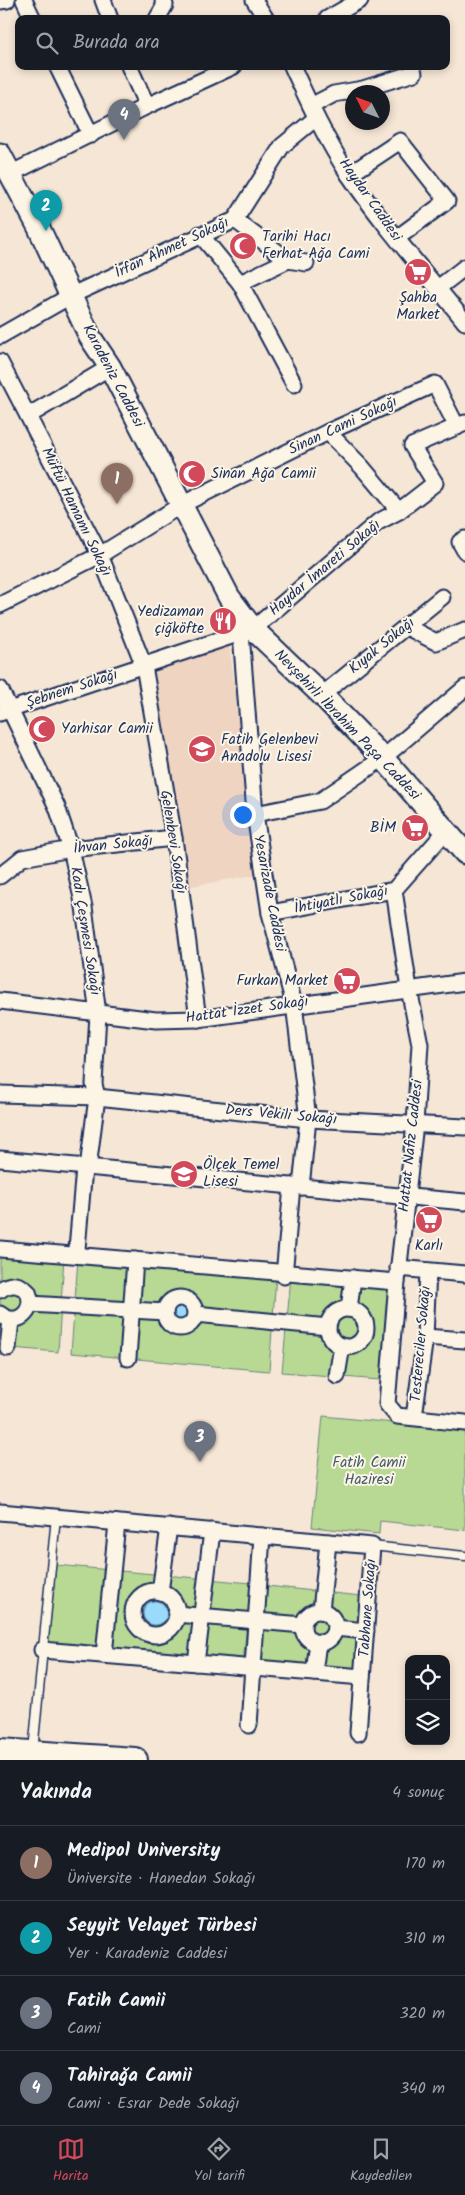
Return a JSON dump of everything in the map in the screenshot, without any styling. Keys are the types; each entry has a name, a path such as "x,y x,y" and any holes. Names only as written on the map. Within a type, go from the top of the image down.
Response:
{"main road":[{"path":"0,1751 134,1760"}],"street":[{"path":"0,2 7,0"},
{"path":"24,0 31,15"},
{"path":"103,0 109,15"},
{"path":"160,15 165,5 163,0"},
{"path":"254,0 263,15"},
{"path":"334,15 360,0"},
{"path":"59,70 91,134"},
{"path":"131,70 147,106"},
{"path":"10,174 147,106 225,70"},
{"name":"Haydar Caddesi","path":"294,70 313,112 349,175 465,322"},
{"name":"İrfan Ahmet Sokağı","path":"0,336 72,295 200,234 235,220 282,146 313,112 334,94 363,89 414,73"},
{"path":"349,175 400,141 447,201 397,238"},
{"name":"Karadeniz Caddesi","path":"0,154 72,295 90,338 110,367 229,597"},
{"path":"235,220 288,260 306,263"},
{"path":"200,234 240,283 294,384"},
{"path":"240,283 288,260"},
{"path":"438,288 465,267"},
{"name":"Müftü Hamamı Sokağı","path":"0,362 100,555 144,666"},
{"path":"28,416 110,367"},
{"name":"Sinan Cami Sokağı","path":"0,605 100,555 181,505 328,432 435,384 461,425"},
{"name":"Haydar İmareti Sokağı","path":"247,631 378,522 399,512 435,484 412,446 461,425"},
{"path":"328,432 362,467 399,512"},
{"path":"465,539 460,542 465,552"},
{"name":"Nevşehirli İbrahim Paşa Caddesi","path":"229,597 247,631 322,694 383,758 465,853"},
{"name":"Kıyak Sokağı","path":"322,694 442,597"},
{"path":"407,627 436,642 465,630"},
{"name":"Şebnem Sokağı","path":"5,711 247,631"},
{"name":"Yesarizade Caddesi","path":"247,631 255,814 270,913 294,1004 308,1119 296,1186 284,1274"},
{"name":"Gelenbevi Sokağı","path":"144,666 174,838 198,1019"},
{"path":"255,814 320,801 383,758 465,688"},
{"name":"Kadı Çeşmesi Sokağı","path":"0,690 5,711 57,807 71,849 84,906 98,1014 94,1084 97,1097 76,1249"},
{"name":"İhtiyatlı Sokağı","path":"270,913 394,890 446,831"},
{"name":"İhvan Sokağı","path":"0,876 22,858 71,849 174,838"},
{"name":"Hattat Nafiz Caddesi","path":"394,890 408,989 420,1044 415,1124 392,1332 387,1404 397,1416 414,1418"},
{"name":"Hattat İzzet Sokağı","path":"0,1000 156,1020 198,1019 294,1004 465,982"},
{"name":"Ders Vekili Sokağı","path":"0,1094 97,1097 308,1119 465,1127"},
{"path":"0,1159 465,1202"},
{"path":"0,1249 284,1274 354,1278 428,1271 465,1274"},
{"path":"128,1358 135,1260"},
{"name":"Testereciler Sokağı","path":"414,1418 425,1337 428,1271"},
{"path":"349,1309 354,1278"},
{"path":"0,1290 6,1286 18,1285 28,1292 30,1304 26,1314 16,1319 5,1317 8,1348"},
{"path":"30,1304 165,1312 165,1318 176,1329 183,1329 196,1318 196,1314 328,1327"},
{"path":"349,1309 360,1314 364,1320 366,1331 360,1342 348,1347 342,1346 332,1339 328,1327 333,1316 338,1312 349,1309"},
{"path":"366,1331 392,1332"},
{"path":"425,1337 465,1340"},
{"path":"337,1376 342,1346"},
{"path":"414,1418 465,1423"},
{"path":"0,1512 372,1546"},
{"path":"104,1655 117,1522"},
{"path":"160,1592 169,1527"},
{"path":"196,1663 212,1531"},
{"path":"249,1725 262,1536"},
{"path":"321,1611 328,1542"},
{"name":"Tabhane Sokağı","path":"358,1733 372,1546"},
{"path":"153,1592 160,1592 172,1600 176,1614 175,1620 168,1630 156,1635 150,1635 139,1629 133,1611 139,1598 153,1592"},
{"path":"109,1610 133,1611"},
{"path":"321,1611 330,1615 335,1628 330,1638 318,1642 306,1636 303,1625 311,1613 321,1611"},
{"path":"176,1614 303,1625"},
{"path":"335,1628 366,1631"},
{"path":"146,1659 150,1635"},
{"path":"314,1673 318,1642"},
{"path":"42,1650 362,1677"}],"lane":[{"path":"33,1753 56,1517"},
{"name":"Tabhane Sokağı","path":"372,1546 465,1556"}],"shaded area":[{"name":"Fatih Gelenbevi Anadolu Lisesi","path":"229,644 254,829 258,874 182,888 150,670"}],"green space":[{"path":"0,1253 64,1257 58,1352 0,1347"},
{"path":"78,1259 276,1276 269,1371 71,1353"},
{"path":"291,1277 389,1286 380,1380 282,1372"},
{"name":"Fatih Camii Haziresi","path":"323,1416 465,1430 465,1530 380,1521 379,1534 312,1527"},
{"path":"56,1565 251,1583 243,1664 48,1645"},
{"path":"267,1586 361,1596 355,1675 259,1665"}],"water":[{"path":"180,1302 189,1306 193,1315 189,1324 180,1328 171,1324 167,1315 171,1306"},
{"path":"155,1601 160,1602 166,1608 166,1618 160,1624 155,1625 150,1624 144,1618 143,1613 144,1608 150,1602"}],"place":[{"name":"Tahirağa Camii","path":"124,140"},
{"name":"Seyyit Velayet Türbesi","path":"46,231"},
{"name":"Tarihi Hacı Ferhat Ağa Cami","path":"243,246"},
{"name":"Şahba Market","path":"418,272"},
{"name":"Sinan Ağa Camii","path":"192,474"},
{"name":"Medipol University","path":"117,504"},
{"name":"Yedizaman çiğköfte","path":"223,621"},
{"name":"Yarhisar Camii","path":"42,729"},
{"name":"Fatih Gelenbevi Anadolu Lisesi","path":"202,749"},
{"name":"BİM","path":"415,828"},
{"name":"Furkan Market","path":"347,981"},
{"name":"Ölçek Temel Lisesi","path":"184,1174"},
{"name":"Karlı","path":"429,1220"},
{"name":"Fatih Camii","path":"200,1462"}]}
